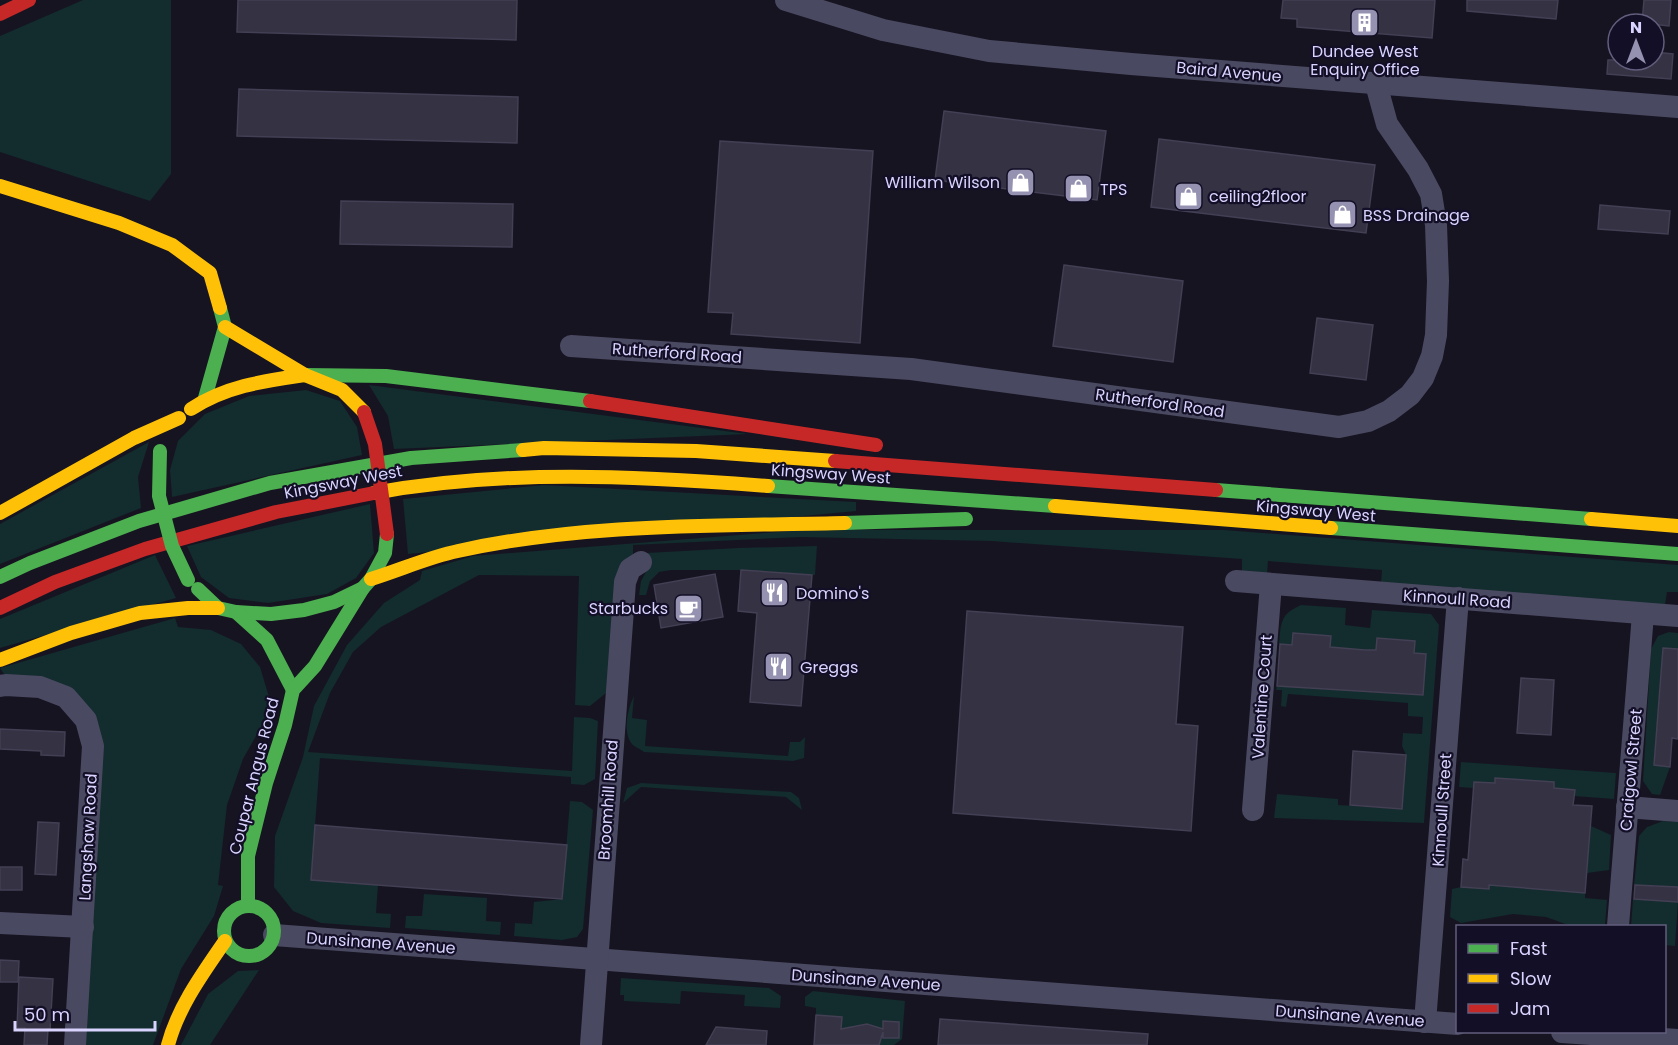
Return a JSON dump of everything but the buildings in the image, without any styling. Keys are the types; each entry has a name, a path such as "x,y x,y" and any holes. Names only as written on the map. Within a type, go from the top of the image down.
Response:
{"main road":[{"path":"0,14 29,0"},
{"path":"0,186 119,223 172,245 210,273 225,327 205,399"},
{"path":"225,327 305,375"},
{"path":"0,513 134,438 179,418 205,399 248,383 305,375 386,376 567,397 893,448"},
{"name":"Coupar Angus Road","path":"248,906 248,856 293,690 315,666 386,554 387,534 375,444 364,412 342,390 305,375"},
{"path":"179,418 165,443 159,496 172,546 188,579 218,608"},
{"name":"Kingsway West","path":"0,577 139,521 270,483 411,458 544,448 696,451 1678,526"},
{"path":"952,457 1114,482"},
{"name":"Kingsway West","path":"0,608 55,582 144,549 276,512 412,486 544,476 679,479 1678,554"},
{"path":"1015,517 1145,513"},
{"path":"0,660 71,633 140,613 188,608 218,608 236,612 271,614 303,610 334,602 367,583 456,551 524,539 625,529 980,518"},
{"name":"Coupar Angus Road","path":"236,612 267,640 293,690"},
{"path":"248,906 264,911 270,918 274,935 266,949 252,956 236,953 225,941 223,933 227,918 233,912 248,906"},
{"path":"168,1045 173,1026 200,978 225,941"}],"street":[{"name":"Baird Avenue","path":"786,0 883,30 989,51 1678,107"},
{"name":"Rutherford Road","path":"571,346 910,369 1339,427 1368,421 1389,411 1410,395 1423,378 1432,356 1438,311 1436,225 1431,194 1418,169 1387,124 1376,84"},
{"name":"Broomhill Road","path":"591,1045 625,582 630,569 641,562"},
{"name":"Kinnoull Road","path":"1236,581 1678,616"},
{"name":"Valentine Court","path":"1253,810 1271,584"},
{"name":"Kinnoull Street","path":"1425,1022 1458,598"},
{"name":"Craigowl Street","path":"1618,925 1643,614"},
{"name":"Langshaw Road","path":"0,686 40,687 66,697 86,720 93,746 75,1045"},
{"path":"1628,807 1678,811"},
{"path":"0,923 83,927"},
{"name":"Dunsinane Avenue","path":"274,935 1456,1024"},
{"path":"1572,1033 1678,1040"}],"green space":[{"path":"83,0 171,0 171,174 150,201 0,152 0,36"},
{"path":"369,385 748,434 394,449 388,416"},
{"path":"306,390 340,401 357,427 362,455 172,497 170,470 178,441 205,414 249,396"},
{"path":"149,442 138,477 141,508 0,564 0,524"},
{"path":"544,485 856,502 856,511 408,554 403,499"},
{"path":"370,504 374,553 356,578 327,594 268,603 229,598 201,577 187,546"},
{"path":"802,530 1224,530 1678,565 1678,592 1667,592 1665,605 1381,583 1382,570 1268,561 1267,574 1242,572 1242,559 991,541 801,537 633,545 633,558 606,693 590,706 575,705 579,576 479,575 381,627 353,652 330,693 308,752 572,771 574,717 590,718 598,721 595,779 584,785 571,784 571,777 320,758 311,880 378,885 376,913 391,914 390,928 321,923 293,911 274,887 275,836 303,757 314,706 347,645 384,603 420,580 422,571 473,556"},
{"path":"817,546 815,575 737,570 671,570 659,572 650,581 646,595 639,595 641,581 647,570 646,553"},
{"path":"155,555 176,598 0,648 0,619"},
{"path":"1301,605 1346,608 1345,625 1370,628 1372,610 1431,614 1439,625 1424,823 1274,818 1277,794 1338,799 1338,805 1401,809 1406,755 1402,746 1403,733 1422,734 1423,717 1408,716 1408,703 1288,694 1286,707 1281,706 1282,690 1276,690 1277,686 1339,690 1330,647 1331,636 1293,633 1292,645 1279,644 1280,630 1285,616"},
{"path":"175,618 178,627 211,630 241,644 260,667 269,697 265,720 243,759 227,805 218,885 223,886 214,916 181,969 153,1045 84,1045 94,716 6,677 0,668"},
{"path":"1669,632 1678,633 1678,649 1663,649 1654,765 1670,767 1660,795 1652,794 1643,781 1651,649 1658,636"},
{"path":"634,696 632,718 647,720 645,746 788,756 790,742 800,742 805,737 804,758 793,761 644,752 632,744 627,733 628,713"},
{"path":"1461,762 1616,773 1614,799 1574,796 1574,790 1554,788 1554,782 1495,778 1495,783 1474,782 1473,788 1459,787"},
{"path":"641,783 791,792 799,798 802,810 786,797 641,787 623,803 627,788"},
{"path":"570,801 582,802 593,810 583,929 577,937 562,940 514,936 515,923 532,924 534,902 562,899"},
{"path":"1663,821 1678,822 1678,902 1675,946 1666,945 1666,925 1631,925 1633,899 1659,900 1660,886 1634,885 1639,836 1647,827"},
{"path":"1591,826 1611,835 1609,870 1587,873"},
{"path":"1489,885 1585,893 1585,898 1607,900 1605,925 1568,925 1546,917 1513,914 1461,923 1450,917 1452,889 1461,887 1489,889"},
{"path":"424,894 487,898 486,921 501,922 500,935 405,928 406,916 422,916"},
{"path":"259,970 210,1045 181,1045 208,994 238,971"},
{"path":"621,978 769,988 781,996 780,1008 744,1006 745,995 681,991 680,1004 624,1001 624,995 620,995"},
{"path":"813,991 905,1001 902,1039 894,1045 840,1045 842,1017 816,1015 816,1008 805,1006 805,997"}],"traffic: fast":[{"path":"205,398 225,327 220,308"},
{"path":"305,375 386,376 590,401"},
{"path":"0,577 139,521 270,483 411,458 523,450"},
{"path":"160,451 159,496 172,546 188,580"},
{"path":"768,486 1055,506"},
{"path":"1216,490 1591,519"},
{"path":"845,523 966,519"},
{"path":"1331,528 1678,554"},
{"path":"198,589 218,608 236,612 271,614 304,610 334,602 363,588 371,579 385,553 387,534"},
{"path":"248,906 248,856 293,690 315,666 363,588"},
{"path":"236,612 267,640 293,690"},
{"path":"244,906 254,906 267,913 274,926 274,931 274,936 267,949 254,956 244,956 235,952 228,945 224,936 224,926 228,917 235,910 244,906"}],"traffic: slow":[{"path":"0,186 119,223 172,245 210,273 220,308"},
{"path":"225,327 305,375 342,390 364,412"},
{"path":"191,409 232,390 260,382 305,375"},
{"path":"0,513 134,438 179,418"},
{"path":"523,450 544,448 696,451 835,461"},
{"path":"374,493 472,480 571,477 670,479 768,486"},
{"path":"1055,506 1331,528"},
{"path":"1591,519 1678,526"},
{"path":"371,579 447,554 553,535 650,528 845,523"},
{"path":"0,660 71,633 140,613 188,608 218,608"},
{"path":"168,1045 185,1004 225,941"}],"traffic: jam":[{"path":"0,14 29,0"},
{"path":"590,401 876,445"},
{"path":"364,412 375,444 387,534"},
{"path":"835,461 1216,490"},
{"path":"0,608 55,582 145,549 276,512 374,493"}],"place":[{"name":"Dundee West Enquiry Office","path":"1365,23"},
{"name":"William Wilson","path":"1021,182"},
{"name":"TPS","path":"1079,189"},
{"name":"ceiling2floor","path":"1188,196"},
{"name":"BSS Drainage","path":"1342,215"},
{"name":"Domino's","path":"775,593"},
{"name":"Starbucks","path":"689,608"},
{"name":"Greggs","path":"779,667"}]}
